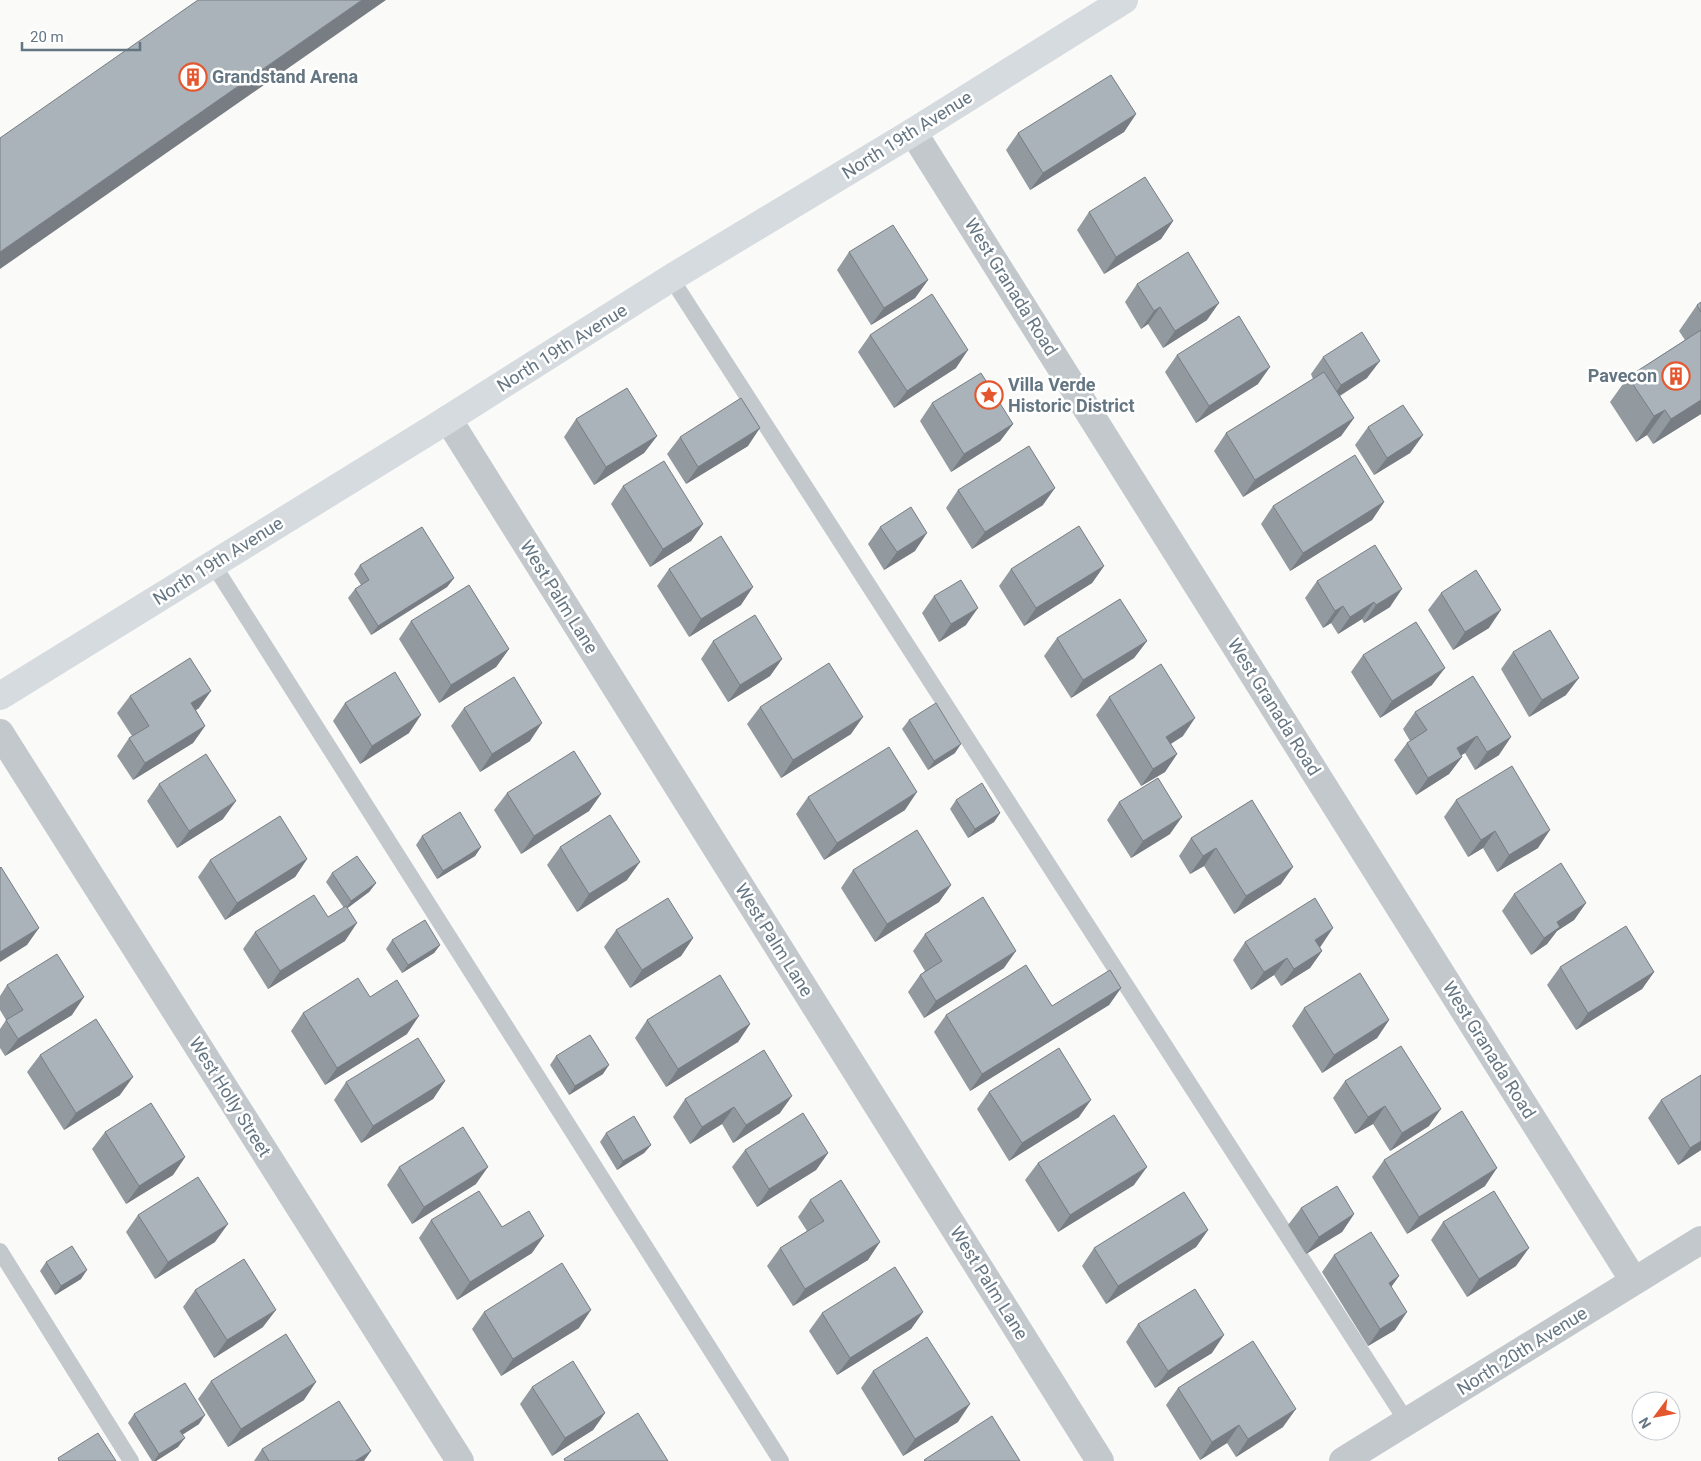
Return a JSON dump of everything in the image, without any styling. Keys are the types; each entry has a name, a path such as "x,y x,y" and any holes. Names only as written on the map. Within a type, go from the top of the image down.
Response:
{"main road":[{"name":"North 19th Avenue","path":"0,696 672,278 913,132 1124,0"}],"street":[{"name":"West Granada Road","path":"913,132 1634,1281"},
{"name":"West Palm Lane","path":"448,419 1100,1461"},
{"name":"West Holly Street","path":"0,733 460,1461"},
{"name":"North 20th Avenue","path":"1343,1461 1701,1240"}],"lane":[{"path":"672,278 1407,1422"},
{"path":"213,564 781,1461"},
{"path":"0,1251 131,1461"}],"building":[{"name":"Grandstand Arena","path":"198,0 362,0 0,252 0,138"},
{"path":"1111,75 1136,114 1043,173 1018,133"},
{"path":"1145,177 1173,221 1116,257 1089,212"},
{"path":"893,225 928,280 884,308 849,252"},
{"path":"1188,252 1219,303 1175,331 1160,307 1154,311 1137,284"},
{"path":"932,294 968,350 907,391 870,335"},
{"path":"1701,302 1701,312 1697,305"},
{"path":"1239,316 1270,367 1209,406 1177,355"},
{"path":"1701,330 1701,400 1671,419 1665,410 1654,416 1628,377"},
{"path":"1362,332 1380,361 1341,385 1323,357"},
{"path":"1324,372 1354,418 1255,480 1226,433"},
{"path":"981,373 1013,424 964,454 932,403"},
{"path":"627,388 657,436 606,467 576,419"},
{"path":"741,398 760,428 698,467 680,437"},
{"path":"1403,405 1423,435 1387,458 1368,427"},
{"path":"1029,446 1055,488 985,532 958,490"},
{"path":"1355,455 1384,502 1303,553 1273,506"},
{"path":"664,461 703,524 663,549 623,486"},
{"path":"911,507 927,533 897,552 880,527"},
{"path":"1079,526 1104,566 1036,608 1011,569"},
{"path":"422,527 454,578 378,626 355,589 369,580 360,565"},
{"path":"721,536 753,587 701,619 669,569"},
{"path":"1375,545 1402,589 1376,605 1374,602 1350,617 1343,606 1335,611 1317,581"},
{"path":"1476,570 1501,610 1465,632 1441,593"},
{"path":"961,580 978,608 951,624 934,596"},
{"path":"469,585 509,649 451,685 411,621"},
{"path":"1120,599 1147,641 1083,680 1057,638"},
{"path":"755,615 782,659 740,685 713,641"},
{"path":"1416,622 1445,668 1392,701 1363,655"},
{"path":"1550,630 1579,678 1542,700 1513,652"},
{"path":"190,658 211,691 191,703 205,726 145,763 129,738 149,726 130,696"},
{"path":"829,663 863,717 793,760 760,707"},
{"path":"1161,664 1195,718 1166,737 1177,754 1153,769 1109,697"},
{"path":"395,672 421,715 372,746 345,703"},
{"path":"1473,676 1511,737 1487,752 1477,736 1457,748 1462,757 1428,778 1407,743 1427,730 1415,712"},
{"path":"514,677 542,723 492,754 464,708"},
{"path":"936,703 961,744 934,761 909,720"},
{"path":"889,747 917,792 837,843 808,797"},
{"path":"574,751 601,794 534,836 507,793"},
{"path":"206,754 236,801 189,831 159,784"},
{"path":"1512,766 1550,830 1509,855 1495,831 1481,840 1456,800"},
{"path":"1158,778 1182,817 1143,841 1119,802"},
{"path":"982,783 1000,813 975,829 956,800"},
{"path":"1252,800 1293,867 1246,896 1216,848 1203,856 1191,838"},
{"path":"460,812 481,847 443,871 422,836"},
{"path":"610,815 640,862 589,894 560,847"},
{"path":"280,816 307,859 237,903 210,860"},
{"path":"917,830 951,885 887,924 853,870"},
{"path":"357,856 376,883 351,901 332,873"},
{"path":"1561,863 1586,903 1557,922 1560,927 1544,938 1514,894"},
{"path":"0,868 39,928 0,952"},
{"path":"314,895 328,917 346,906 357,923 280,971 255,932"},
{"path":"983,897 1016,951 936,1001 920,975 942,961 925,934"},
{"path":"668,898 693,938 642,970 616,930"},
{"path":"1315,898 1333,928 1315,940 1322,951 1294,969 1287,958 1264,972 1245,942"},
{"path":"425,920 440,945 408,965 392,940"},
{"path":"1626,926 1654,972 1588,1013 1560,967"},
{"path":"57,954 84,997 18,1039 6,1020 23,1010 7,985"},
{"path":"1026,965 1052,1006 1110,970 1121,988 982,1074 946,1015"},
{"path":"1360,973 1389,1020 1334,1055 1304,1008"},
{"path":"720,975 750,1024 678,1069 647,1020"},
{"path":"358,978 370,997 397,980 419,1016 337,1068 303,1013"},
{"path":"96,1019 133,1077 76,1113 40,1055"},
{"path":"590,1035 609,1065 575,1086 556,1056"},
{"path":"418,1038 445,1081 373,1126 346,1082"},
{"path":"1401,1046 1441,1109 1402,1133 1385,1106 1368,1117 1345,1081"},
{"path":"1059,1048 1091,1100 1022,1143 989,1092"},
{"path":"764,1050 792,1096 746,1125 734,1107 702,1127 685,1099"},
{"path":"1701,1075 1701,1141 1690,1148 1661,1100"},
{"path":"151,1103 185,1157 139,1186 105,1132"},
{"path":"1462,1111 1497,1168 1419,1217 1384,1160"},
{"path":"803,1113 828,1153 769,1189 745,1150"},
{"path":"1114,1115 1147,1167 1070,1215 1038,1163"},
{"path":"634,1116 651,1145 623,1161 606,1133"},
{"path":"463,1127 488,1167 424,1207 399,1167"},
{"path":"198,1177 228,1224 168,1262 138,1215"},
{"path":"841,1180 880,1242 805,1289 780,1248 824,1221 810,1200"},
{"path":"1337,1186 1354,1214 1319,1237 1301,1208"},
{"path":"479,1191 502,1227 529,1211 544,1236 470,1282 431,1220"},
{"path":"1494,1191 1529,1248 1479,1279 1443,1222"},
{"path":"1184,1192 1208,1230 1118,1286 1094,1248"},
{"path":"1371,1232 1399,1276 1389,1283 1407,1312 1380,1329 1334,1255"},
{"path":"72,1246 87,1270 61,1286 46,1262"},
{"path":"244,1259 276,1310 227,1340 195,1290"},
{"path":"562,1263 591,1310 513,1359 484,1312"},
{"path":"895,1267 923,1312 850,1358 822,1313"},
{"path":"1195,1289 1224,1335 1168,1371 1138,1324"},
{"path":"286,1334 316,1382 241,1429 211,1381"},
{"path":"927,1337 970,1404 915,1439 873,1371"},
{"path":"1253,1341 1296,1409 1248,1439 1239,1425 1212,1442 1178,1388"},
{"path":"573,1361 605,1413 565,1438 532,1387"},
{"path":"185,1383 205,1415 180,1431 185,1438 159,1454 134,1414"},
{"path":"339,1401 371,1451 355,1461 269,1461 262,1449"},
{"path":"638,1413 668,1461 565,1461 564,1459"},
{"path":"992,1416 1020,1461 924,1460"},
{"path":"98,1433 116,1461 59,1461 58,1458"}],"place":[{"name":"Grandstand Arena","path":"193,77"},
{"name":"Pavecon","path":"1676,376"},
{"name":"Villa Verde Historic District","path":"989,395"}]}
